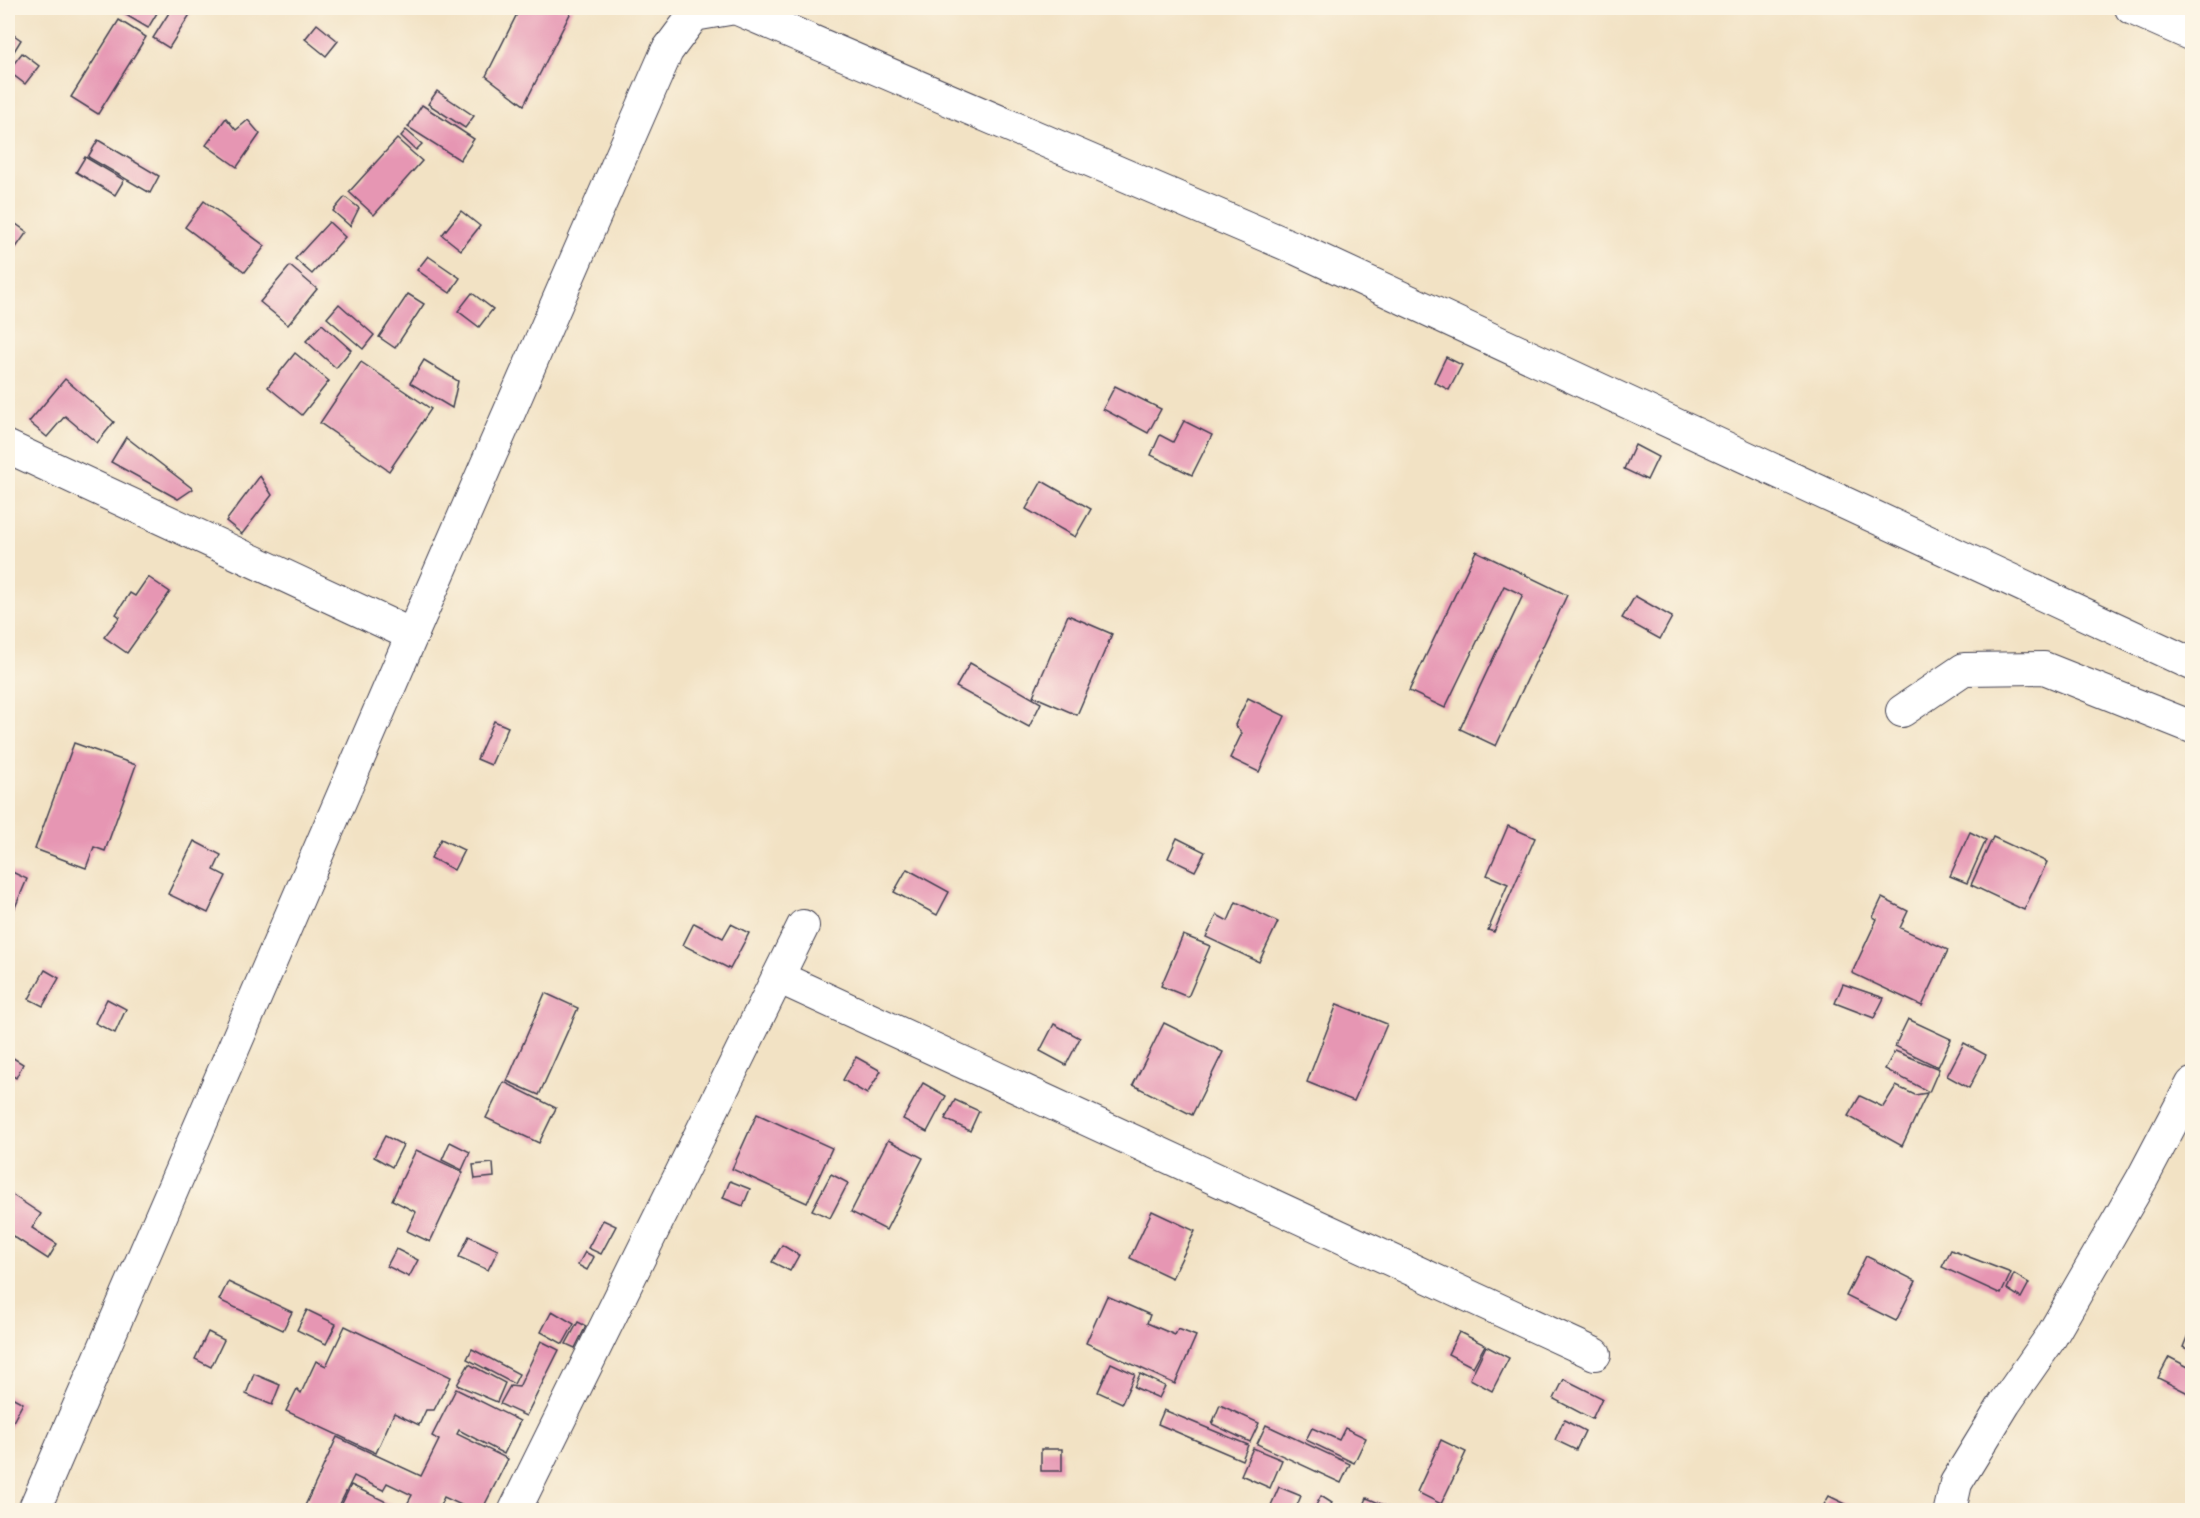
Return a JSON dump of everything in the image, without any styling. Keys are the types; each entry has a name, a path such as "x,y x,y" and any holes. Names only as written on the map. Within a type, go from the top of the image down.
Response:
{"street":[{"path":"34,1510 667,51 694,15 735,8 1297,249 2193,664"},
{"path":"2131,8 2193,35"},
{"path":"8,447 412,635"},
{"path":"1902,711 1964,669 2044,668 2193,727"},
{"path":"515,1510 803,926"},
{"path":"778,977 1595,1354"},
{"path":"1950,1510 1956,1483 2005,1403 2051,1337 2142,1179 2193,1084"}],"building":[{"path":"117,8 160,8 148,28"},
{"path":"172,8 194,8 169,48 153,38"},
{"path":"520,8 573,8 524,105 486,76"},
{"path":"119,20 146,37 98,114 71,97"},
{"path":"317,24 338,41 326,56 305,39"},
{"path":"8,31 21,40 8,61"},
{"path":"22,53 39,66 25,84 8,71"},
{"path":"437,91 474,116 465,128 428,104"},
{"path":"422,105 474,139 460,160 408,127"},
{"path":"226,118 236,130 248,120 260,134 237,167 206,145"},
{"path":"406,130 422,144 416,150 401,136"},
{"path":"397,139 422,161 374,215 349,192"},
{"path":"98,140 159,176 150,193 88,157"},
{"path":"85,157 124,180 115,195 76,172"},
{"path":"345,197 359,208 350,226 333,211"},
{"path":"204,201 265,246 245,272 185,227"},
{"path":"461,211 480,226 461,250 442,235"},
{"path":"9,219 27,232 15,249 8,244"},
{"path":"329,222 345,237 312,274 295,259"},
{"path":"428,256 460,278 450,293 417,270"},
{"path":"290,266 317,289 288,325 260,302"},
{"path":"472,293 493,309 479,327 458,311"},
{"path":"408,294 424,304 395,348 379,337"},
{"path":"339,304 374,335 363,349 327,318"},
{"path":"322,324 351,350 336,368 306,341"},
{"path":"295,353 329,381 302,415 268,387"},
{"path":"1446,357 1462,365 1449,390 1434,382"},
{"path":"424,360 458,381 452,408 410,383"},
{"path":"361,362 431,409 389,471 320,423"},
{"path":"65,379 114,422 97,443 65,416 47,437 29,422"},
{"path":"1115,386 1161,409 1148,433 1103,409"},
{"path":"1184,421 1212,435 1192,475 1151,455 1160,435 1173,442"},
{"path":"126,437 193,489 178,499 111,462"},
{"path":"1635,445 1658,457 1647,480 1624,469"},
{"path":"260,476 272,495 242,534 226,521"},
{"path":"1042,481 1091,509 1075,537 1026,509"},
{"path":"1476,551 1567,595 1496,746 1460,729 1523,595 1504,586 1445,708 1409,691"},
{"path":"148,577 170,592 127,653 104,637 120,617 116,614 130,593 135,596"},
{"path":"1635,596 1672,617 1660,639 1622,618"},
{"path":"1068,615 1112,634 1077,715 1033,696"},
{"path":"970,663 1041,703 1029,727 956,687"},
{"path":"1248,698 1285,716 1259,772 1230,758 1242,733 1235,725"},
{"path":"494,721 508,727 491,765 477,759"},
{"path":"74,743 136,765 105,851 94,847 86,868 35,849"},
{"path":"1508,826 1535,838 1494,932 1488,930 1508,884 1487,875"},
{"path":"1970,832 1986,840 1967,883 1950,876"},
{"path":"1993,837 2047,862 2024,910 1971,885"},
{"path":"1177,838 1205,852 1195,871 1168,858"},
{"path":"441,839 464,850 454,870 431,858"},
{"path":"194,841 221,855 214,870 226,876 208,913 168,894"},
{"path":"907,869 949,892 937,915 894,892"},
{"path":"8,870 27,879 8,924"},
{"path":"1882,898 1908,911 1900,928 1948,950 1922,1006 1852,973 1877,919 1873,917"},
{"path":"1236,902 1278,922 1259,962 1206,937 1217,915 1228,921"},
{"path":"694,923 723,938 731,924 749,933 730,969 683,945"},
{"path":"1183,935 1210,946 1188,997 1161,986"},
{"path":"45,970 59,978 43,1006 29,999"},
{"path":"1843,984 1884,998 1874,1018 1835,1003"},
{"path":"545,993 578,1008 539,1095 507,1081"},
{"path":"107,999 126,1009 115,1033 95,1023"},
{"path":"1337,1004 1387,1024 1354,1101 1307,1082"},
{"path":"1908,1019 1951,1039 1938,1067 1895,1046"},
{"path":"1164,1023 1223,1052 1192,1115 1133,1085"},
{"path":"1054,1024 1080,1038 1066,1065 1040,1051"},
{"path":"1964,1043 1986,1055 1969,1088 1947,1076"},
{"path":"1895,1051 1939,1069 1929,1092 1885,1069"},
{"path":"10,1056 23,1064 16,1078 8,1073"},
{"path":"856,1057 881,1071 867,1094 843,1080"},
{"path":"504,1082 556,1108 539,1143 486,1118"},
{"path":"923,1083 946,1096 927,1132 903,1119"},
{"path":"1896,1086 1915,1095 1927,1093 1902,1146 1848,1116 1860,1096 1883,1107"},
{"path":"955,1100 979,1111 970,1131 945,1119"},
{"path":"757,1114 832,1148 807,1203 732,1169"},
{"path":"385,1136 403,1145 392,1167 374,1157"},
{"path":"888,1140 923,1158 886,1230 851,1212"},
{"path":"450,1142 470,1152 462,1170 442,1160"},
{"path":"416,1150 463,1172 430,1242 407,1231 416,1212 392,1200"},
{"path":"493,1163 494,1177 475,1179 473,1165"},
{"path":"831,1174 848,1183 830,1218 812,1210"},
{"path":"730,1181 750,1189 743,1206 723,1198"},
{"path":"8,1192 41,1214 32,1228 57,1244 48,1259 8,1233"},
{"path":"1152,1211 1195,1231 1172,1278 1130,1258"},
{"path":"603,1220 616,1226 601,1254 588,1248"},
{"path":"469,1236 498,1250 488,1270 459,1257"},
{"path":"782,1245 799,1255 790,1271 772,1262"},
{"path":"396,1249 418,1260 409,1277 387,1266"},
{"path":"1951,1250 2011,1273 2001,1294 1942,1267"},
{"path":"585,1252 594,1257 587,1270 578,1265"},
{"path":"1866,1256 1916,1281 1896,1321 1846,1296"},
{"path":"2014,1274 2029,1283 2021,1298 2007,1289"},
{"path":"228,1282 292,1312 283,1330 219,1300"},
{"path":"1107,1296 1150,1315 1147,1323 1175,1335 1178,1329 1196,1336 1175,1384 1086,1343"},
{"path":"307,1310 336,1324 326,1344 297,1330"},
{"path":"552,1311 574,1324 563,1344 541,1332"},
{"path":"578,1322 586,1326 575,1348 566,1344"},
{"path":"2192,1325 2192,1351 2183,1347"},
{"path":"345,1326 451,1377 434,1410 426,1410 419,1425 394,1413 376,1453 286,1411 297,1389 301,1393 316,1361 326,1366"},
{"path":"208,1332 224,1340 211,1367 195,1359"},
{"path":"1459,1332 1485,1345 1473,1367 1448,1354"},
{"path":"541,1341 559,1350 526,1416 500,1404 510,1386 519,1387"},
{"path":"1486,1346 1509,1358 1492,1391 1470,1379"},
{"path":"472,1349 519,1374 514,1384 467,1359"},
{"path":"2169,1357 2192,1369 2192,1395 2158,1378"},
{"path":"1111,1363 1135,1374 1122,1403 1098,1392"},
{"path":"469,1364 505,1383 497,1402 457,1385"},
{"path":"254,1374 280,1385 272,1405 246,1394"},
{"path":"1140,1374 1165,1386 1159,1398 1134,1387"},
{"path":"1564,1379 1602,1398 1592,1419 1554,1399"},
{"path":"456,1389 520,1421 504,1454 459,1430 457,1434 508,1459 482,1510 472,1510 444,1497 438,1510 404,1510 412,1495 387,1483 383,1490 354,1476 337,1510 303,1510 337,1437 421,1476 439,1440 432,1436"},
{"path":"8,1395 23,1403 8,1431"},
{"path":"1220,1405 1259,1423 1250,1442 1212,1424"},
{"path":"1164,1410 1248,1445 1242,1460 1158,1424"},
{"path":"1564,1420 1585,1431 1576,1450 1555,1440"},
{"path":"1266,1425 1350,1464 1341,1483 1257,1444"},
{"path":"1312,1428 1339,1440 1345,1428 1366,1438 1354,1463 1306,1440"},
{"path":"1441,1440 1466,1452 1441,1504 1417,1492"},
{"path":"1253,1448 1282,1460 1270,1488 1241,1475"},
{"path":"1041,1449 1062,1449 1062,1471 1041,1471"},
{"path":"351,1485 399,1508 398,1510 339,1510"},
{"path":"1279,1487 1301,1496 1295,1510 1269,1510"},
{"path":"1321,1496 1332,1503 1327,1510 1314,1509"},
{"path":"1829,1496 1858,1510 1821,1510"},
{"path":"1367,1498 1395,1510 1362,1510"}]}
